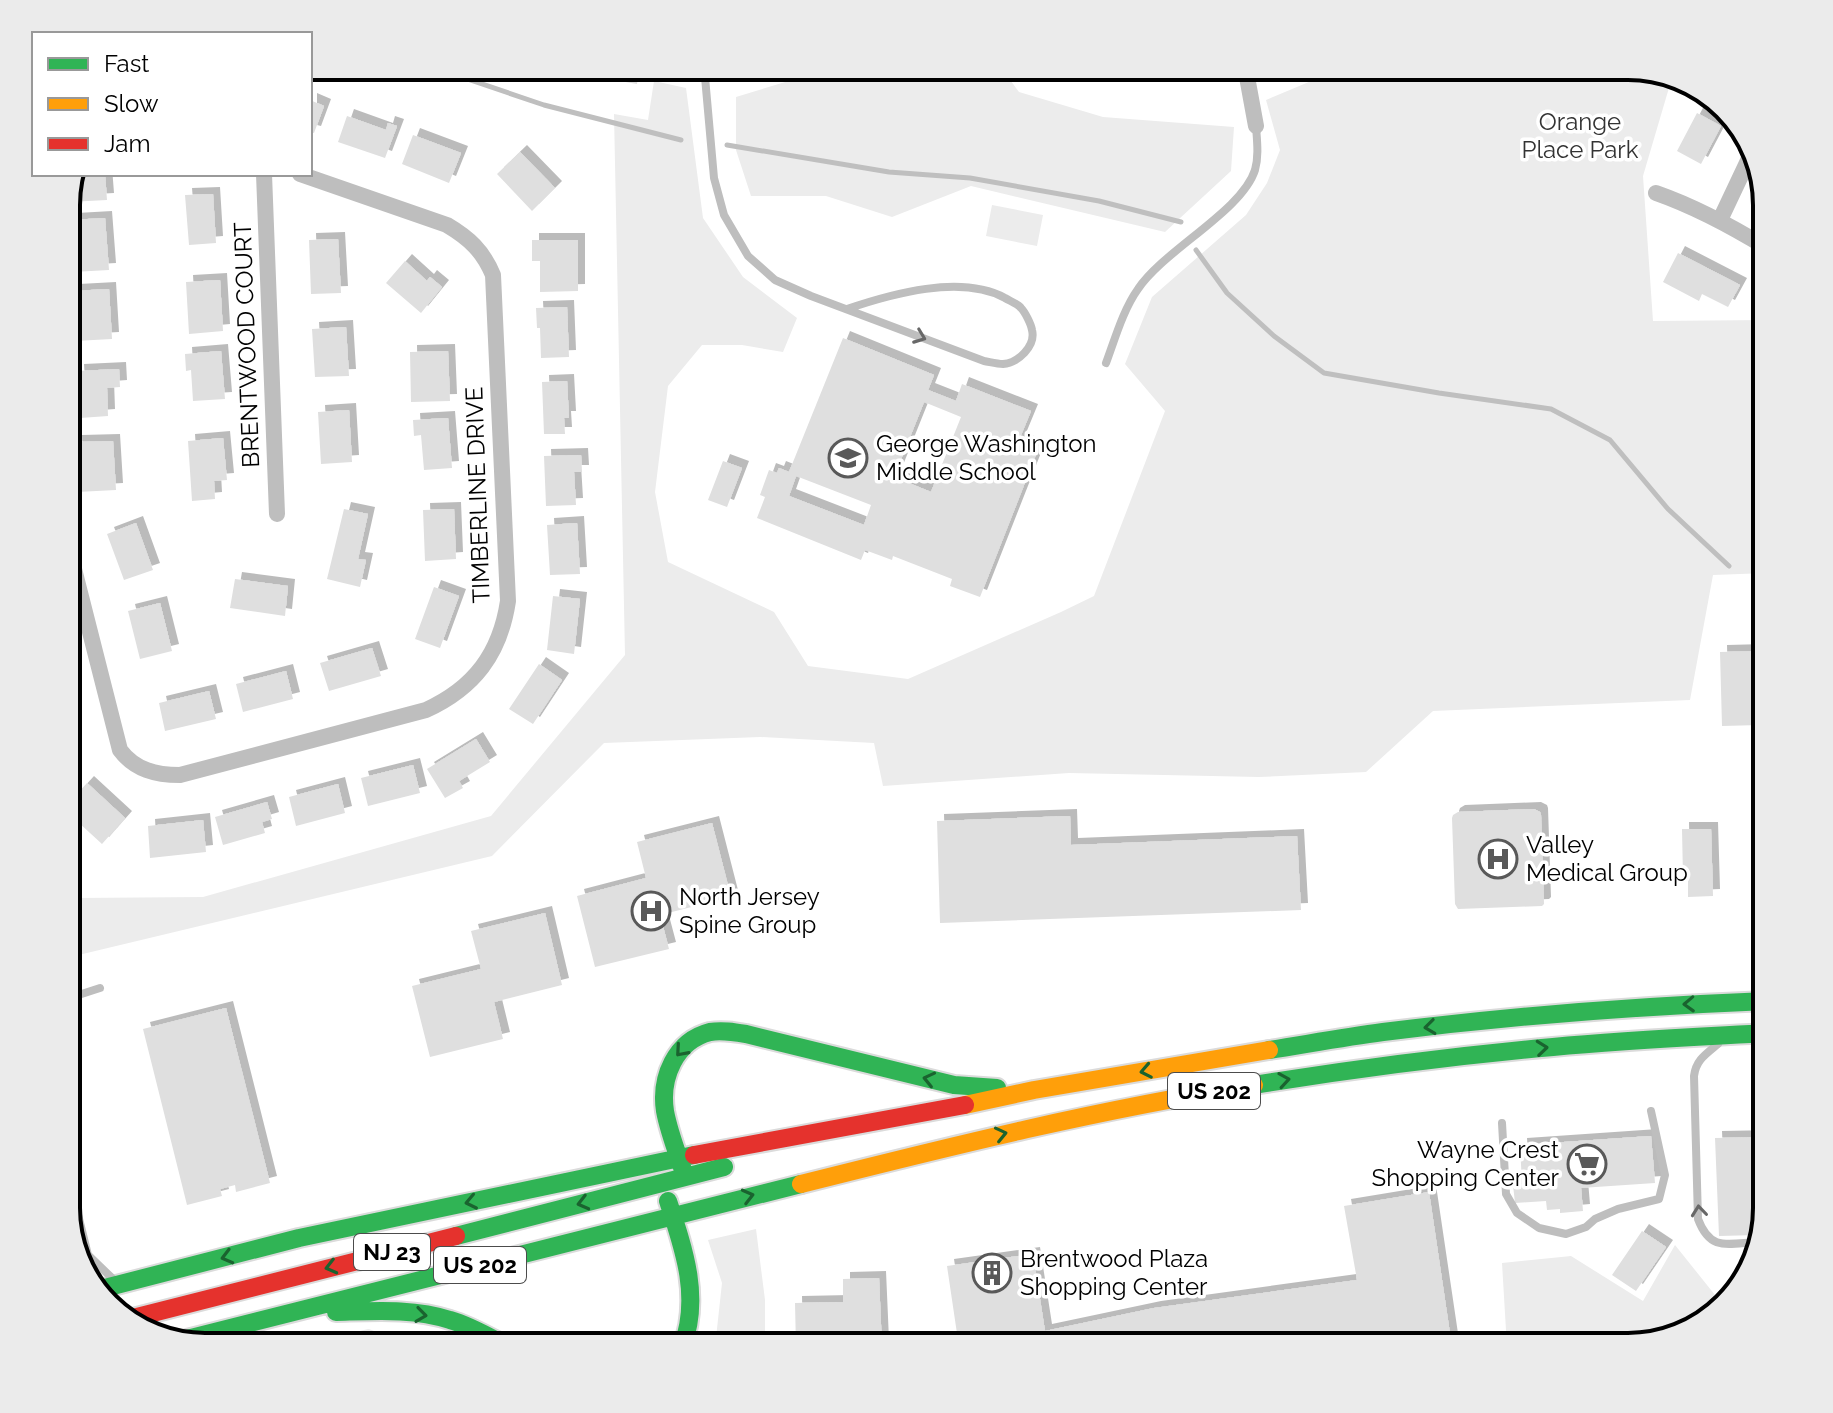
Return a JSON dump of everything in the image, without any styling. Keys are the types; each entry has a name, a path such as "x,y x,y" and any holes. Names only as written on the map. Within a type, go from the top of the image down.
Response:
{"highway":[{"name":"US 202","path":"109,1287 302,1237 680,1158 1209,1059 1411,1029 1555,1013 1753,1002"},
{"path":"717,1204 695,1193 686,1177 665,1108 664,1087 680,1049 710,1032 738,1033 767,1039 954,1085 1034,1090"},
{"name":"US 202","path":"210,1333 986,1137 1099,1112 1325,1073 1441,1058 1616,1041 1753,1033"},
{"name":"NJ 23","path":"143,1315 934,1112"},
{"path":"630,1169 658,1184 667,1198 692,1298 687,1333"},
{"path":"287,1313 377,1311 424,1314 460,1323 480,1333"}],"street":[{"path":"1248,80 1256,126"},
{"path":"1720,220 1746,165"},
{"name":"BRENTWOOD COURT","path":"264,176 277,514"},
{"name":"TIMBERLINE DRIVE","path":"80,593 120,750 136,766 165,775 180,775 426,710 456,693 474,676 497,645 505,623 508,601 493,275 487,260 464,234 447,225 306,176"},
{"path":"1656,193 1687,203 1753,240"}],"lane":[{"path":"705,80 714,178 724,215 748,256 775,280 847,309 984,361 1005,364 1021,357 1030,345 1033,331 1021,307 998,294 970,288 920,290 880,297 847,309"},
{"path":"1106,363 1128,307 1152,271 1248,185 1258,150 1256,126"},
{"path":"80,994 100,988"},
{"path":"1731,1034 1702,1056 1695,1066 1693,1092 1698,1219 1702,1229 1714,1242 1747,1242"},
{"path":"1502,1123 1506,1194 1517,1213 1539,1228 1566,1234 1618,1209 1659,1199 1665,1175 1651,1111"},
{"path":"91,1258 119,1285"}],"green space":[{"path":"792,80 1010,80 1019,92 1103,117 1234,127 1231,171 1165,232 971,186 892,217 826,196 751,196 736,150 736,97"},
{"name":"Orange Place Park","path":"1314,80 1628,80 1669,87 1643,176 1653,321 1753,320 1753,574 1713,575 1690,700 1433,711 1366,772 1259,777 1069,773 883,786 874,743 760,737 604,743 492,856 80,955 80,898 203,897 491,816 625,655 614,114 648,120 654,81 686,88 703,218 743,277 797,318 783,352 742,345 702,345 668,386 655,492 668,562 774,612 808,666 908,679 1094,596 1165,411 1125,364 1152,297 1246,215 1267,183 1280,150 1266,100"},
{"path":"992,205 1043,215 1037,246 986,236"},
{"path":"756,1229 765,1300 765,1333 717,1333 722,1283 708,1240"},
{"path":"1675,1245 1716,1296 1683,1320 1644,1332 1506,1333 1502,1263 1571,1256 1643,1301"},
{"path":"368,1329 378,1333 352,1333"}],"building":[{"path":"614,80 638,80 637,84"},
{"path":"312,101 324,106 312,132"},
{"path":"1697,113 1721,126 1701,164 1677,151"},
{"path":"347,116 386,130 388,123 397,126 385,158 338,142"},
{"path":"413,135 461,153 449,183 402,164"},
{"path":"520,152 555,188 532,211 497,174"},
{"path":"84,176 105,176 107,200 80,201"},
{"path":"213,194 216,243 189,245 185,195"},
{"path":"105,218 109,270 80,272 80,219"},
{"path":"338,239 341,293 311,294 309,240"},
{"path":"532,240 578,240 578,291 540,292 540,261 532,261"},
{"path":"1678,253 1740,285 1728,307 1702,294 1699,301 1663,282"},
{"path":"405,261 427,281 430,277 442,287 421,313 386,283"},
{"path":"220,280 223,331 189,334 186,282"},
{"path":"109,289 112,339 80,341 80,291"},
{"path":"567,307 569,357 541,358 536,308"},
{"path":"346,327 349,376 315,377 312,329"},
{"name":"George Washington Middle School","path":"843,338 934,375 928,390 956,401 962,384 1031,411 1019,440 1039,447 980,597 950,586 952,579 893,556 892,560 865,550 861,560 757,518 765,497 760,495 769,470 777,473 779,468 789,472","holes":["924,402 961,417 931,492 894,477","796,476 871,505 864,525 789,496"]},
{"path":"221,351 225,399 193,401 191,370 186,371 185,354"},
{"path":"448,351 450,401 411,402 410,352"},
{"path":"119,369 120,387 107,388 108,416 80,418 80,371"},
{"path":"567,381 569,418 564,418 565,434 544,434 542,382"},
{"path":"349,410 352,462 321,464 318,412"},
{"path":"448,418 452,468 424,470 421,435 414,436 413,420"},
{"path":"223,438 227,480 214,481 215,499 192,501 188,441"},
{"path":"113,441 116,490 80,492 80,442"},
{"path":"581,455 582,472 574,472 576,505 546,506 544,456"},
{"path":"723,461 742,468 727,507 708,500"},
{"path":"344,509 368,514 358,559 366,560 360,587 327,579"},
{"path":"454,509 456,559 425,561 423,510"},
{"path":"136,523 153,570 124,580 107,534"},
{"path":"577,523 580,574 550,575 547,525"},
{"path":"235,579 288,586 285,616 230,608"},
{"path":"434,587 459,596 440,648 415,639"},
{"path":"553,596 580,599 574,654 547,650"},
{"path":"160,603 172,651 140,659 128,611"},
{"path":"372,648 381,676 329,691 320,663"},
{"path":"1753,651 1753,725 1722,726 1720,652"},
{"path":"539,664 562,680 533,724 509,709"},
{"path":"286,671 293,699 243,712 236,684"},
{"path":"209,691 216,719 165,731 159,703"},
{"path":"476,739 490,762 459,781 463,788 445,798 427,769"},
{"path":"413,765 420,793 368,806 361,778"},
{"path":"87,783 125,818 102,844 80,824 80,791"},
{"path":"338,784 345,813 296,826 289,797"},
{"path":"267,802 272,819 262,822 265,833 223,845 215,817"},
{"name":"Valley Medical Group","path":"1534,809 1541,815 1544,904 1458,909 1455,904 1453,815 1458,812"},
{"path":"1070,816 1071,845 1297,836 1301,910 940,923 937,821"},
{"path":"203,820 206,852 150,858 148,826"},
{"path":"712,823 731,897 660,915 669,949 595,967 577,896 646,878 637,842"},
{"path":"1682,829 1711,829 1713,896 1688,897 1688,878 1683,878"},
{"path":"545,913 562,985 494,1002 503,1039 430,1057 412,986 481,969 471,931"},
{"path":"226,1008 270,1183 236,1192 235,1185 220,1189 222,1196 187,1205 143,1029"},
{"name":"Wayne Crest Shopping Center","path":"1651,1136 1655,1183 1581,1188 1583,1211 1560,1213 1560,1209 1547,1210 1546,1201 1515,1203 1513,1185 1522,1184 1520,1145"},
{"path":"1753,1137 1753,1208 1749,1235 1719,1236 1715,1138"},
{"name":"Brentwood Plaza Shopping Center","path":"1429,1192 1450,1333 957,1333 947,1266 1033,1254 1045,1331 1154,1308 1357,1280 1344,1206"},
{"path":"1642,1231 1666,1247 1636,1291 1612,1275"},
{"path":"879,1278 881,1333 796,1333 795,1303 843,1302 843,1279"}],"waterway":[{"path":"470,80 544,105 681,140"},
{"path":"727,145 889,172 970,178 1099,201 1181,222"},
{"path":"1196,250 1227,293 1274,336 1324,373 1551,409 1610,440 1668,509 1729,566"}],"traffic: fast":[{"path":"1269,1050 1479,1021 1753,1002"},
{"path":"685,1176 665,1111 665,1086 672,1062 679,1052 710,1032 746,1034 954,1085 997,1088"},
{"path":"1254,1085 1403,1063 1516,1051 1753,1034"},
{"path":"109,1287 299,1238 694,1155"},
{"path":"456,1236 724,1167"},
{"path":"211,1333 801,1184"},
{"path":"668,1201 688,1274 690,1310 687,1333"},
{"path":"336,1312 394,1311 436,1316 482,1333"}],"traffic: slow":[{"path":"965,1105 1034,1090 1269,1050"},
{"path":"801,1184 1083,1117 1254,1085"}],"traffic: jam":[{"path":"694,1155 965,1105"},
{"path":"143,1316 456,1236"}],"place":[{"name":"George Washington Middle School","path":"848,458"},
{"name":"Valley Medical Group","path":"1498,859"},
{"name":"North Jersey Spine Group","path":"651,911"},
{"name":"Wayne Crest Shopping Center","path":"1587,1164"},
{"name":"Brentwood Plaza Shopping Center","path":"992,1273"}]}
